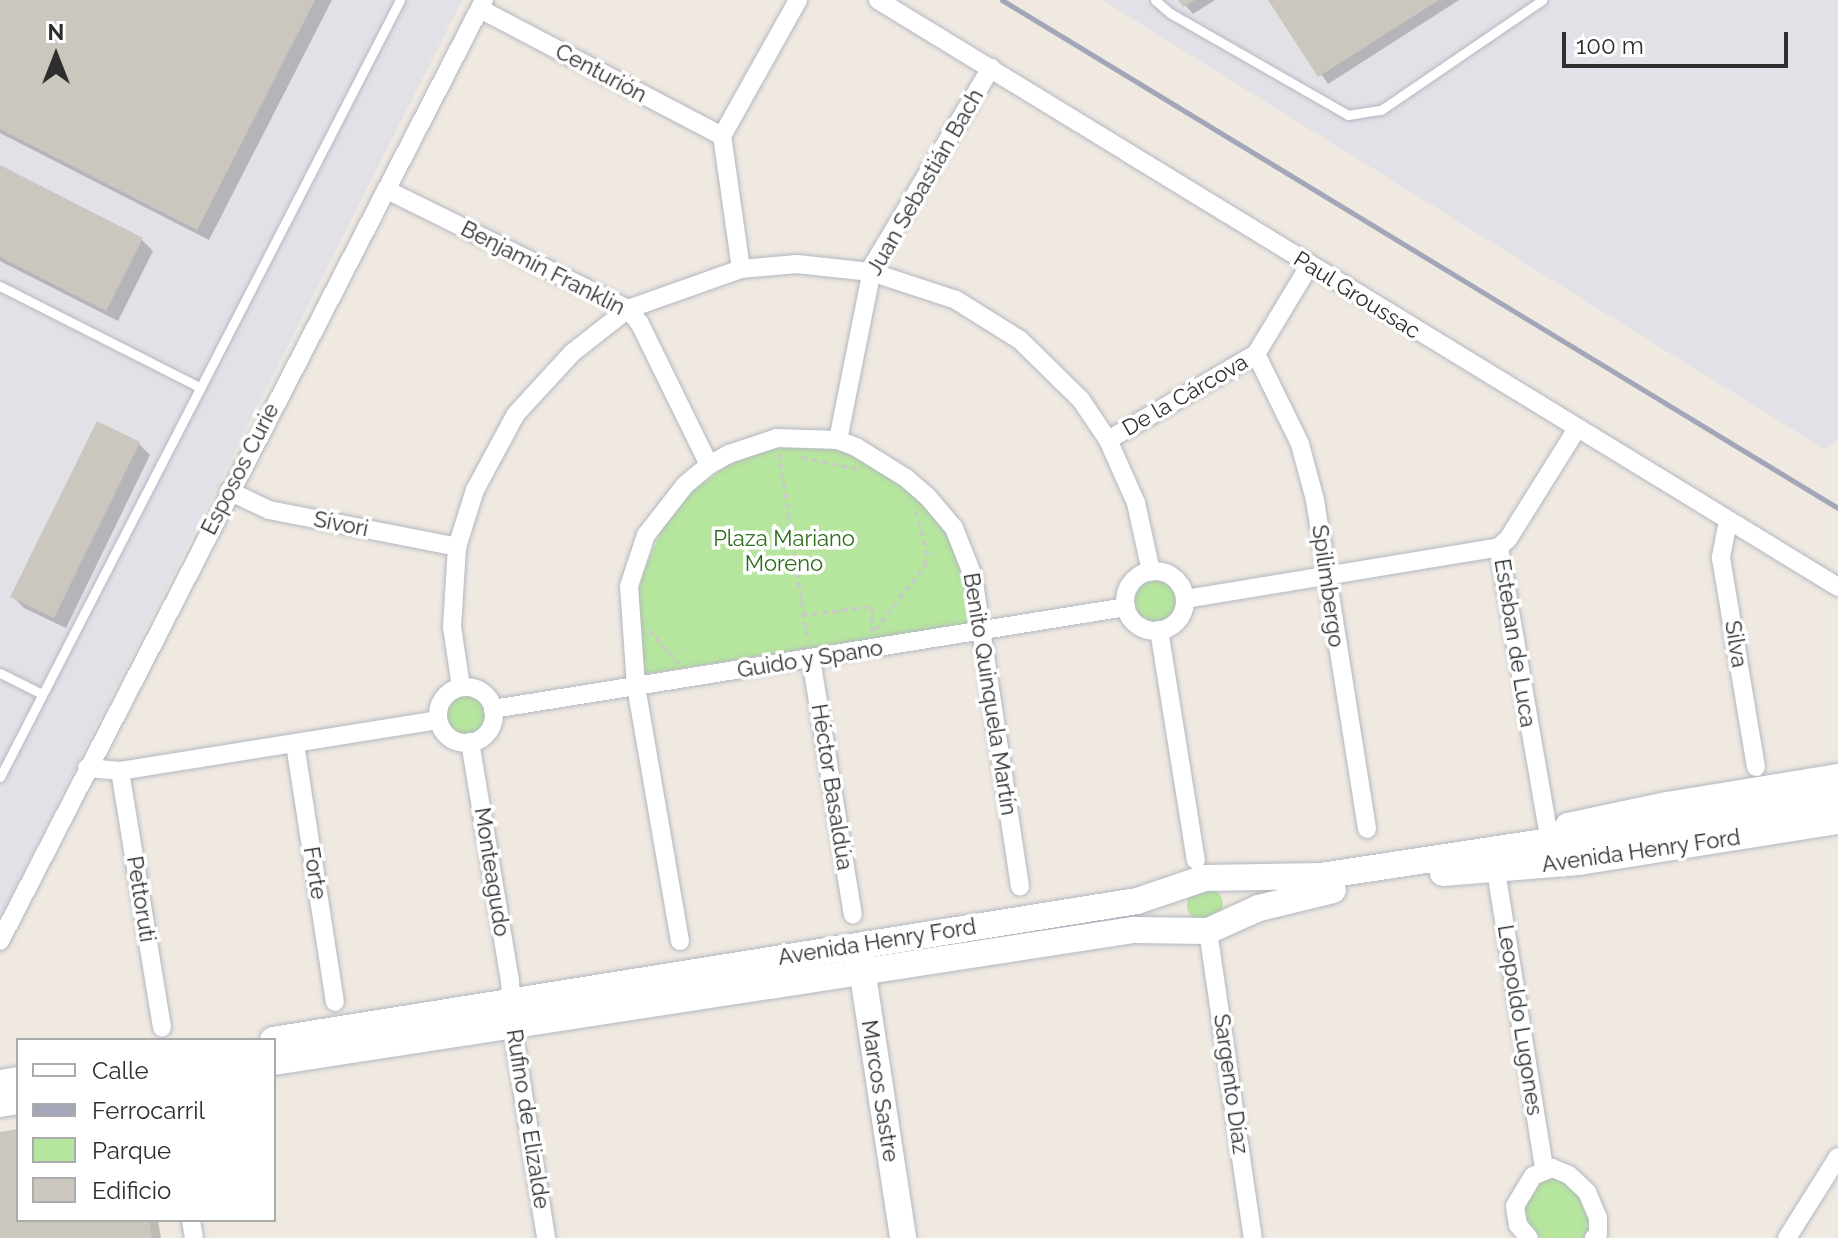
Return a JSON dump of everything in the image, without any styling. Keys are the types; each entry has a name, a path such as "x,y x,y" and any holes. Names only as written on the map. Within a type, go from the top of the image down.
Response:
{"main road":[{"name":"Avenida Henry Ford","path":"1488,862 1548,831 1667,805 1838,777"},
{"name":"Avenida Henry Ford","path":"1443,873 1591,837 1838,797"},
{"name":"Avenida Henry Ford","path":"276,1062 858,945 1137,901 1205,878 1321,876 1488,862 1579,862 1838,821"},
{"name":"Avenida Henry Ford","path":"276,1040 862,972 1134,930 1209,926 1320,891 1443,873 1591,837"},
{"path":"1179,887 1176,909 1209,926 1234,905 1230,892 1218,880"},
{"name":"Marcos Sastre","path":"858,945 903,1238"}],"street":[{"path":"741,269 722,136 798,0"},
{"name":"Paul Groussac","path":"878,0 1576,430 1838,587"},
{"name":"Centurión","path":"482,5 722,136"},
{"name":"Esposos Curie","path":"0,941 229,491 482,5"},
{"name":"Juan Sebastián Bach","path":"838,440 871,272 991,68"},
{"name":"Benjamín Franklin","path":"387,190 628,309 640,324 709,465"},
{"path":"461,687 452,627 457,547 475,490 516,414 572,353 628,309 741,269 813,265 871,272 942,294 1004,328 1054,370 1081,400 1108,440 1136,503 1151,571"},
{"name":"De la Cárcova","path":"1108,440 1256,354 1309,266"},
{"name":"Spilimbergo","path":"1256,354 1300,444 1315,500 1324,573 1367,829"},
{"name":"Esteban de Luca","path":"1548,831 1499,547 1508,539 1576,430"},
{"name":"Benito Quinquela Martín","path":"680,941 636,686 629,607 632,570 646,535 671,500 709,465 753,444 778,447 838,440 877,458 906,478 933,501 954,528 973,576 1020,886"},
{"name":"Sívori","path":"229,491 269,510 457,547"},
{"name":"Silva","path":"1728,521 1721,558 1756,767"},
{"path":"1186,599 1324,573 1499,547"},
{"path":"1151,571 1161,571 1178,581 1186,599 1180,618 1159,630 1136,623 1126,607 1128,587 1134,579 1151,571"},
{"name":"Guido y Spano","path":"493,709 980,633 1126,607"},
{"path":"1159,630 1196,860"},
{"name":"Héctor Basaldúa","path":"811,659 853,915"},
{"path":"461,687 478,689 493,709 489,731 470,742 453,740 438,720 437,711 445,695 461,687"},
{"path":"87,768 120,771 438,720"},
{"name":"Monteagudo","path":"470,742 512,1013"},
{"name":"Forte","path":"295,744 335,1002"},
{"name":"Pettoruti","path":"120,771 162,1028"},
{"name":"Leopoldo Lugones","path":"1488,862 1544,1169"},
{"name":"Sargento Díaz","path":"1209,926 1253,1238"},
{"name":"Rufino de Elizalde","path":"512,1013 546,1238"},
{"path":"1787,1238 1838,1157"},
{"path":"1529,1238 1518,1225 1515,1206 1526,1185 1544,1169 1559,1170 1587,1192 1598,1218 1599,1237"}],"lane":[{"path":"0,777 400,0"},
{"path":"1155,0 1170,13 1348,115 1381,110 1542,0"},
{"path":"0,286 201,388"},
{"path":"0,673 42,694"}],"path":[{"path":"811,659 778,447 870,472"},
{"path":"802,615 872,606 872,634 925,565 928,555 916,512 909,499"},
{"path":"629,607 692,677"}],"shaded area":[{"path":"0,0 462,0 0,918"},
{"path":"1102,0 1838,0 1838,440 1824,449"}],"green space":[{"name":"Plaza Mariano Moreno","path":"811,445 841,448 919,493 960,548 975,623 645,674 638,625 638,598 643,573 667,517 687,495 735,460 759,451"},
{"path":"1156,580 1170,587 1177,601 1170,615 1156,622 1142,615 1135,601 1142,587"},
{"path":"466,694 480,701 487,715 480,729 466,736 452,729 445,715 452,701"},
{"path":"1205,887 1218,892 1223,905 1218,918 1205,923 1192,918 1187,905 1192,892"},
{"path":"1556,1175 1585,1200 1591,1227 1583,1238 1541,1238 1528,1230 1520,1207 1537,1182"}],"building":[{"path":"0,0 315,0 197,230 0,129"},
{"path":"1178,0 1195,0 1183,7"},
{"path":"1268,0 1439,0 1318,77"},
{"path":"0,165 143,238 106,311 0,257"},
{"path":"97,421 140,442 54,618 10,597"},
{"path":"16,1129 16,1222 149,1222 152,1238 0,1238 0,1132"}],"railway":[{"path":"1002,0 1838,508"}]}
